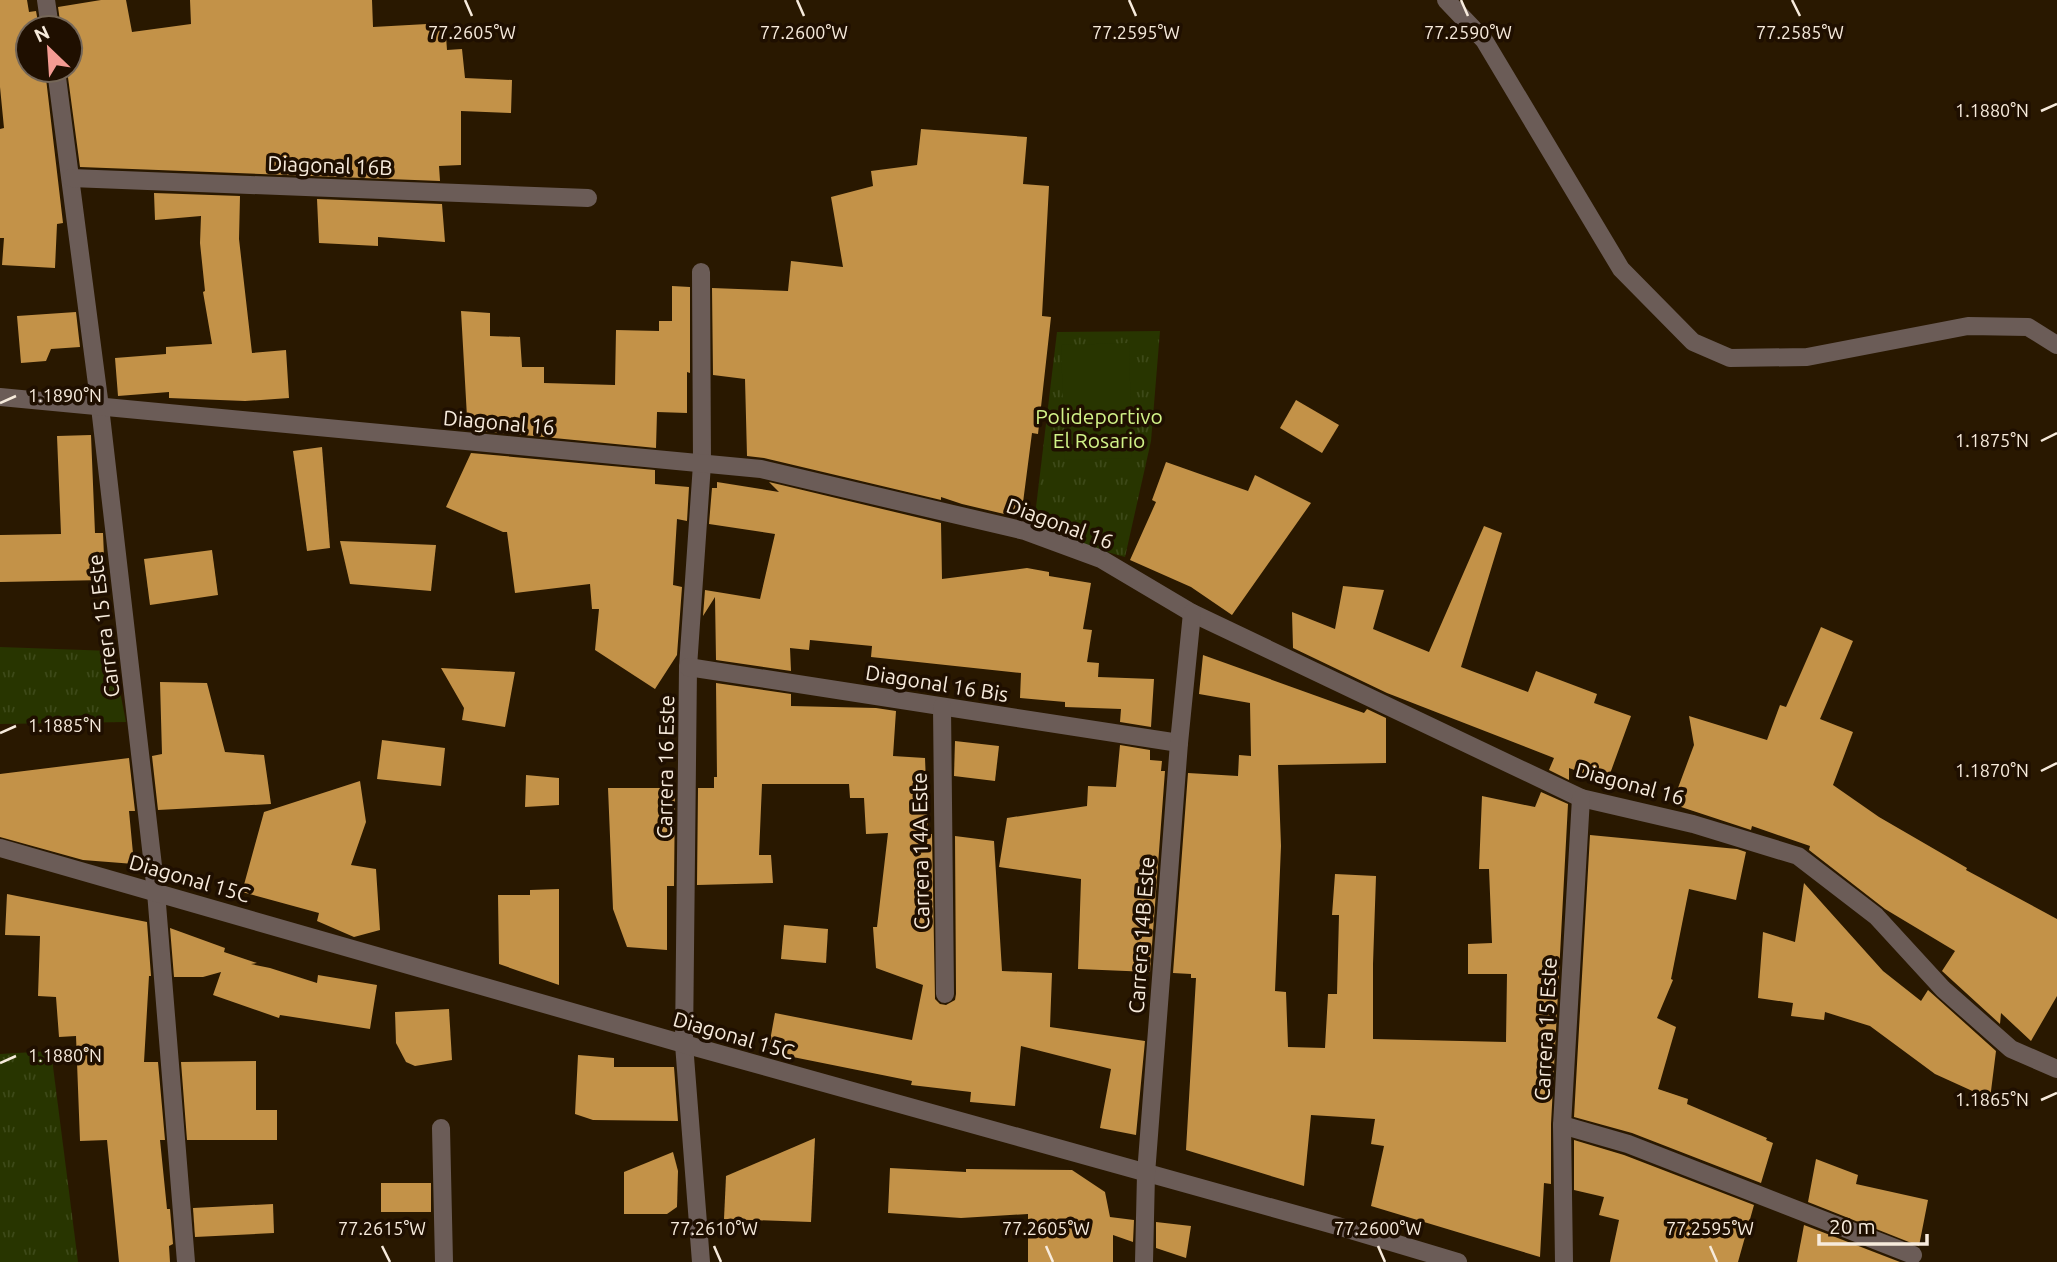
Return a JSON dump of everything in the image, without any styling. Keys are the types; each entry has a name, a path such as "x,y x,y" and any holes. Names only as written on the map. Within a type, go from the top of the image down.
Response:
{"street":[{"path":"1446,0 1484,40 1620,269 1693,342 1730,358 1807,357 1968,326 2028,327 2057,345"},
{"name":"Carrera 15 Este","path":"58,84 100,407 156,892 186,1262"},
{"name":"Diagonal 16B","path":"71,178 588,198"},
{"name":"Carrera 16 Este","path":"701,272 702,464 688,667 684,1045 701,1262"},
{"name":"Diagonal 16","path":"0,397 761,469 1011,527 1101,559 1192,613 1581,798 1693,824 1798,856 1877,916 1943,989 2011,1049 2057,1069"},
{"name":"Carrera 14B Este","path":"1144,1262 1146,1174 1179,743 1192,613"},
{"name":"Diagonal 16 Bis","path":"688,667 1179,743"},
{"name":"Carrera 14A Este","path":"942,707 944,994"},
{"name":"Carrera 15 Este","path":"1564,1262 1562,1125 1581,798"},
{"name":"Diagonal 15C","path":"0,848 684,1045 1334,1225 1458,1262"},
{"path":"1562,1125 1629,1144 1913,1255"},
{"path":"441,1128 444,1262"}],"green space":[{"name":"Polideportivo El Rosario","path":"1160,331 1151,441 1125,557 1060,539 1034,524 1057,332"},
{"path":"1129,343 1132,458 1065,460 1061,345"},
{"path":"0,647 112,651 126,722 0,724"},
{"path":"51,1051 78,1262 0,1262 0,1054"}],"building":[{"path":"0,0 27,0 29,12 36,11 37,14 14,14 14,84 47,84 63,223 57,224 55,268 2,265 4,238 0,238 0,129 4,128 0,87"},
{"path":"101,0 126,0 132,32 191,24 190,0 372,0 373,27 445,23 447,50 462,49 465,78 512,80 511,113 461,111 461,165 439,166 440,181 80,167 69,84 84,84 84,14 59,14 58,7"},
{"path":"921,129 1027,137 1023,184 1049,186 1042,316 1051,317 1038,434 1032,433 1021,518 941,497 941,500 747,456 745,379 713,375 712,288 788,291 791,261 843,267 831,197 873,186 871,171 917,165"},
{"path":"154,193 240,196 239,239 252,353 286,350 289,398 245,401 169,398 169,392 118,396 115,358 166,354 166,347 212,344 203,292 201,216 155,220"},
{"path":"317,199 442,204 445,242 378,237 378,246 319,243"},
{"path":"672,286 690,287 687,413 657,412 656,448 481,431 488,416 467,417 461,311 490,313 490,336 520,337 522,367 544,367 544,383 615,385 616,330 659,331 659,321 672,321"},
{"path":"76,312 80,347 51,349 46,361 21,363 17,316"},
{"path":"1296,400 1339,425 1322,453 1280,428"},
{"path":"91,435 95,533 103,533 105,580 0,582 0,535 61,534 57,436"},
{"path":"322,447 330,548 307,551 293,451"},
{"path":"471,453 655,470 655,484 689,487 687,521 677,519 673,585 682,587 677,655 655,689 595,650 599,609 592,609 590,584 515,593 507,532 446,507"},
{"path":"1166,462 1248,491 1255,475 1311,503 1232,615 1191,587 1130,560 1156,502 1152,500"},
{"path":"717,482 779,492 769,482 941,523 942,579 1027,568 1049,572 1049,576 1091,583 1083,629 1092,630 1087,662 1099,663 1098,677 1154,679 1151,727 1120,722 1121,709 1065,707 1065,702 1020,698 1021,673 871,657 872,646 810,640 809,650 790,648 791,671 716,660 715,597 703,616 705,590 760,599 775,534 709,524 712,488 717,488"},
{"path":"1484,526 1502,533 1461,667 1528,692 1536,671 1597,694 1594,703 1631,716 1607,782 1569,768 1569,780 1549,770 1554,758 1387,693 1293,648 1292,612 1335,629 1343,586 1384,590 1373,629 1429,652"},
{"path":"340,541 436,545 431,591 350,584"},
{"path":"212,550 218,595 150,605 144,559"},
{"path":"1821,627 1853,641 1820,719 1853,732 1833,785 1879,817 1967,868 1966,870 2057,919 2057,996 2031,1041 2001,1013 2000,1024 1942,971 1955,951 1885,909 1809,850 1810,846 1752,826 1751,830 1672,804 1694,745 1689,716 1767,740 1780,705 1786,707"},
{"path":"1203,655 1364,713 1367,709 1386,718 1386,763 1278,765 1281,846 1275,991 1286,992 1288,1047 1325,1048 1328,994 1337,994 1339,915 1332,915 1335,874 1376,876 1373,1039 1506,1042 1507,974 1468,974 1468,944 1492,943 1489,869 1479,869 1482,796 1535,807 1541,792 1568,804 1551,1124 1551,1184 1544,1183 1540,1257 1371,1206 1384,1146 1371,1144 1375,1119 1311,1115 1304,1186 1186,1150 1196,978 1191,978 1191,974 1173,973 1188,773 1238,776 1239,755 1251,756 1250,703 1199,694"},
{"path":"441,668 515,672 505,727 462,720 464,708"},
{"path":"160,682 207,683 225,752 264,755 271,804 158,810 152,756 162,754"},
{"path":"716,683 791,694 791,706 896,711 893,756 925,758 928,834 932,834 935,999 946,1005 955,1000 956,994 955,836 994,841 1002,971 1052,973 1050,1027 1145,1041 1136,1135 1100,1128 1111,1069 1021,1046 1015,1106 970,1102 971,1092 911,1085 912,1081 768,1052 775,1013 912,1040 923,985 876,968 873,927 877,927 888,833 866,834 864,798 850,798 849,784 762,784 759,855 771,855 773,883 697,885 698,788 714,788 714,777 717,777"},
{"path":"382,740 445,748 441,786 377,779"},
{"path":"955,741 999,746 995,781 954,776"},
{"path":"1120,745 1150,750 1150,760 1162,761 1161,771 1165,771 1150,972 1078,969 1081,879 999,867 1007,818 1087,806 1088,786 1116,787"},
{"path":"129,758 135,811 129,811 134,864 83,860 0,837 0,774"},
{"path":"526,775 559,778 559,805 525,807"},
{"path":"360,781 366,822 351,865 376,869 380,930 354,937 317,921 319,913 242,892 264,812"},
{"path":"608,788 675,788 674,886 667,886 667,950 627,947 613,909"},
{"path":"1590,835 1746,852 1736,900 1689,889 1671,979 1673,980 1657,1018 1676,1027 1658,1089 1688,1099 1687,1104 1773,1143 1761,1183 1632,1133 1574,1117"},
{"path":"1804,883 1883,971 1921,1001 1928,990 1996,1051 1990,1099 1935,1074 1870,1026 1825,1012 1824,1020 1791,1016 1793,1003 1758,998 1763,932 1795,942"},
{"path":"559,889 559,985 499,964 498,895 530,895 530,890"},
{"path":"7,894 147,922 151,976 144,1062 158,1062 165,1140 160,1140 173,1244 169,1246 170,1262 119,1262 107,1140 80,1141 76,1036 59,1037 56,997 38,996 40,936 5,935"},
{"path":"784,925 828,929 826,963 781,959"},
{"path":"170,928 225,948 224,952 257,963 251,964 317,983 318,975 377,985 370,1029 280,1015 279,1018 213,995 221,972 203,977 174,977"},
{"path":"449,1009 452,1060 415,1066 406,1062 396,1043 395,1012"},
{"path":"578,1055 614,1058 614,1067 674,1067 678,1121 593,1120 575,1114"},
{"path":"256,1061 256,1110 277,1110 277,1140 187,1140 181,1062"},
{"path":"815,1138 811,1222 724,1219 726,1176"},
{"path":"1574,1140 1624,1155 1754,1205 1738,1262 1610,1262 1619,1220 1599,1215 1604,1197 1574,1190"},
{"path":"673,1152 678,1171 677,1207 667,1214 624,1214 624,1172"},
{"path":"1816,1159 1858,1175 1856,1184 1928,1200 1919,1246 1808,1202"},
{"path":"890,1168 966,1172 966,1169 1072,1170 1105,1192 1110,1217 1134,1220 1133,1242 1113,1235 1113,1262 1028,1262 1028,1214 961,1218 888,1213"},
{"path":"381,1183 431,1183 431,1212 381,1212"},
{"path":"273,1204 274,1233 195,1237 193,1208"},
{"path":"1156,1222 1191,1226 1186,1258 1156,1248"},
{"path":"1804,1225 1900,1262 1797,1262"}]}
